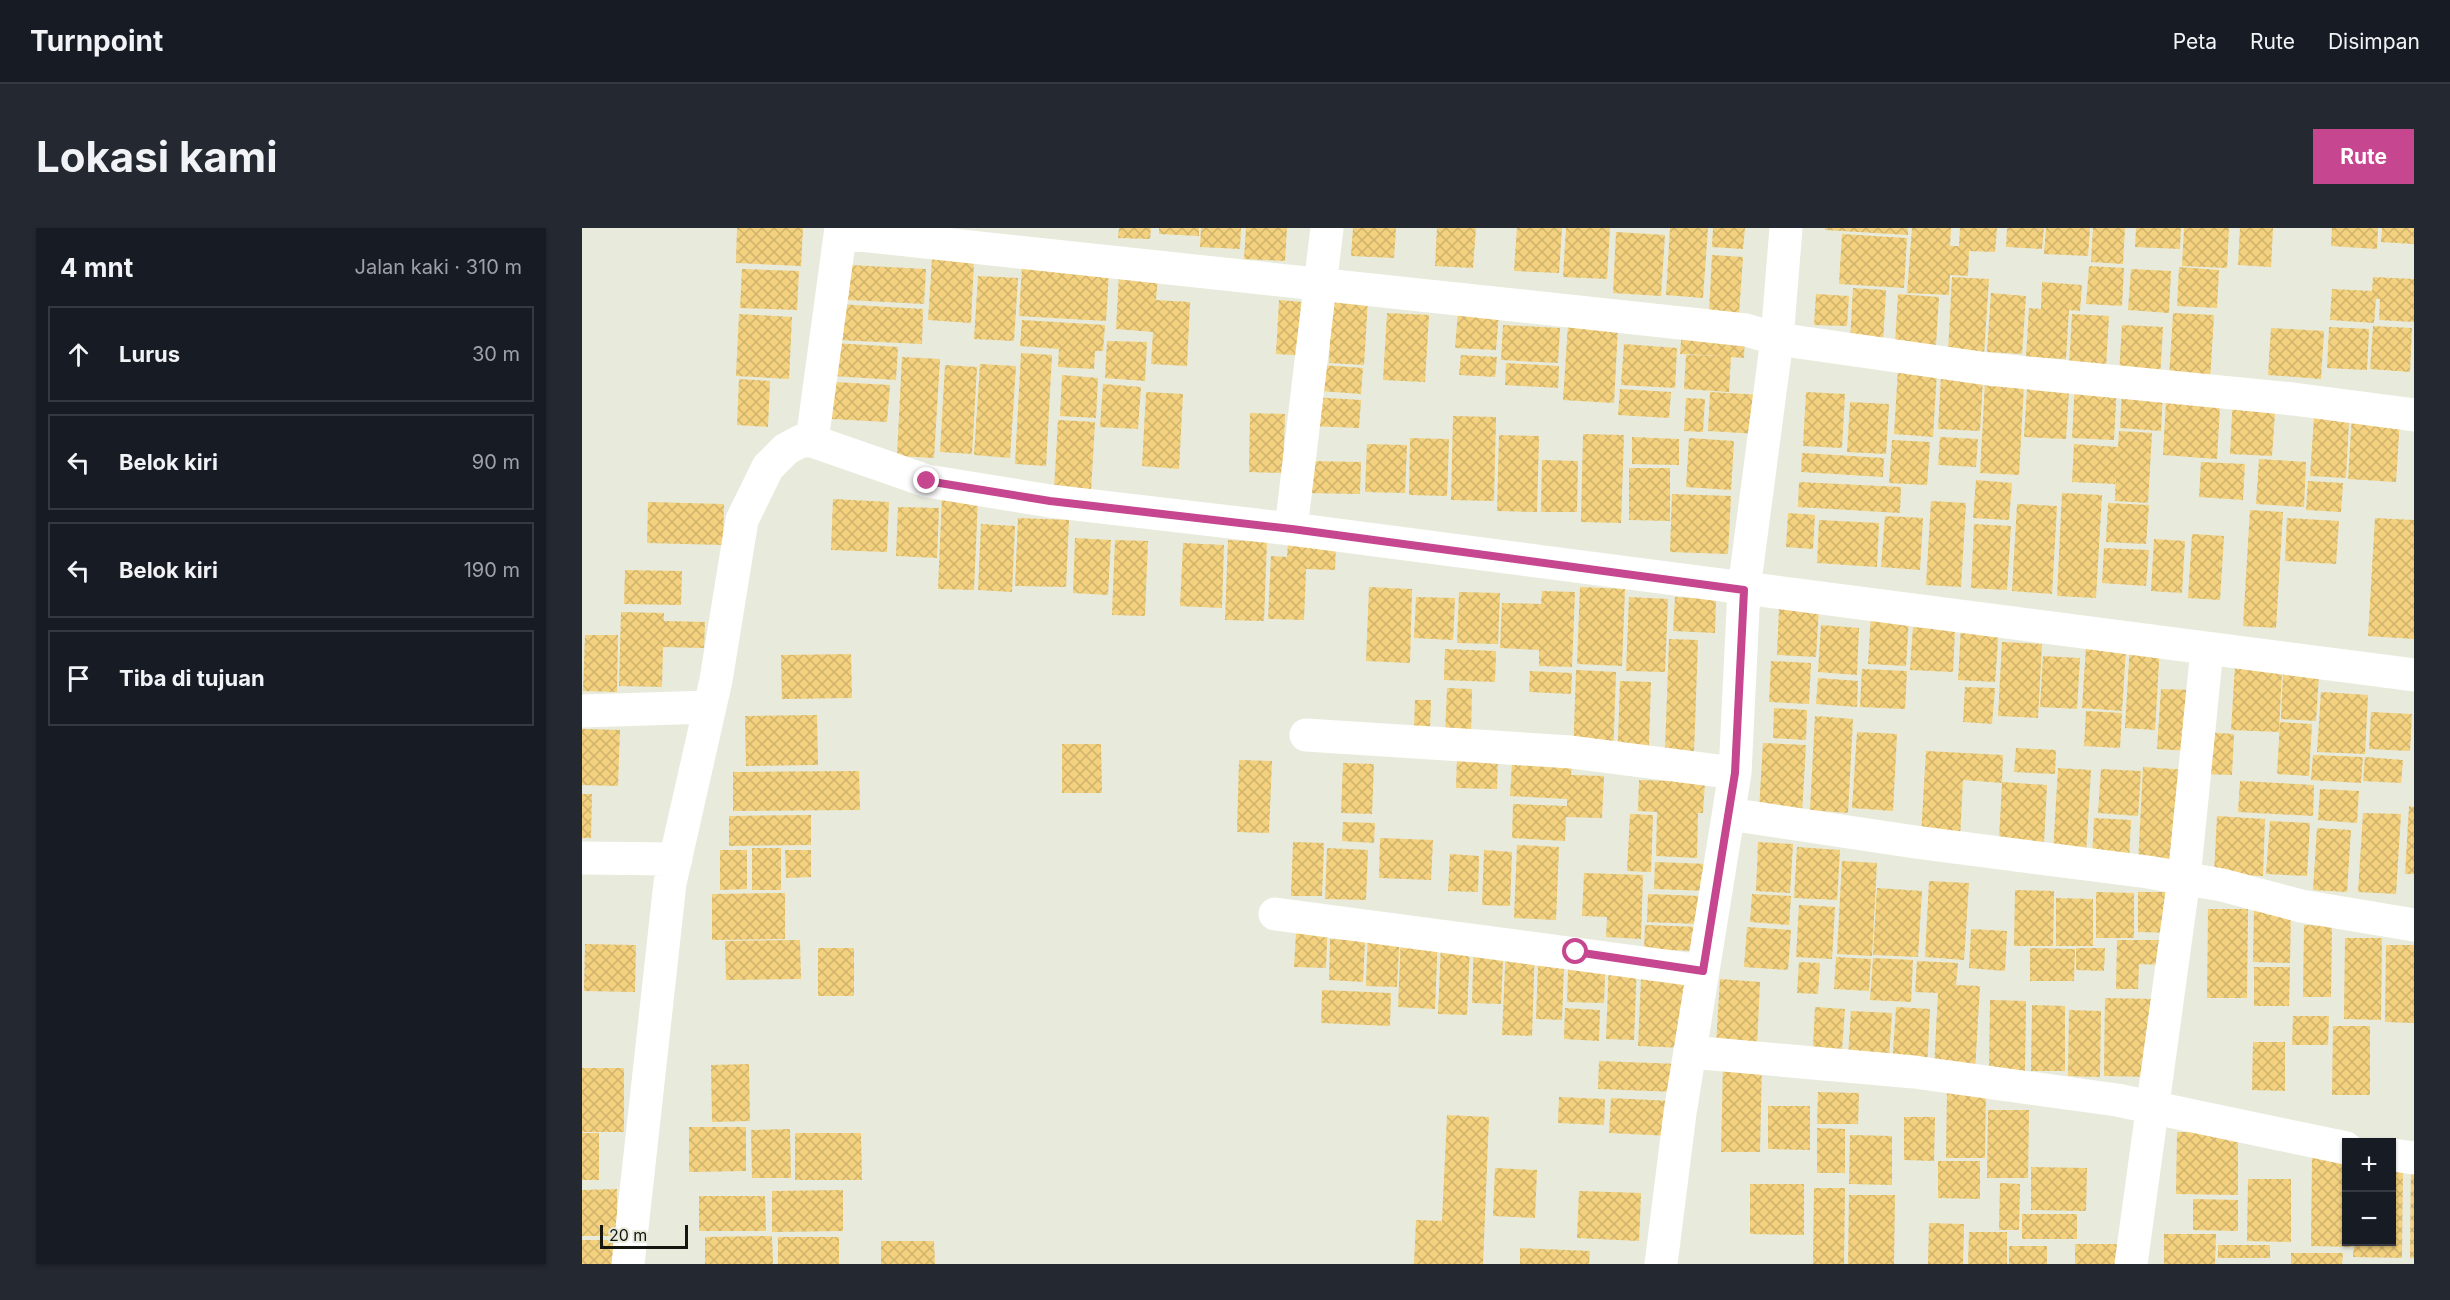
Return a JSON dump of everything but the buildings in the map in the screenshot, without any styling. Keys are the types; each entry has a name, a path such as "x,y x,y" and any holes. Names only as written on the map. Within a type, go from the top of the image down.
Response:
{"street":[{"path":"1292,529 1327,228"},
{"path":"1661,1264 1690,1052 1735,773 1744,590 1777,339 1786,228"},
{"path":"812,441 841,230 1321,286 1746,330 1777,339 1988,369 2293,399 2414,415"},
{"path":"628,1264 665,920 676,859 710,707 742,520 768,467 786,449 801,441 812,441 927,481 1050,501 1292,529 1744,590 2414,675"},
{"path":"2131,1264 2184,878 2207,648"},
{"path":"582,711 710,707"},
{"path":"1306,735 1570,752 1735,773"},
{"path":"1729,814 2184,878 2301,906 2414,925"},
{"path":"582,858 676,859"},
{"path":"1275,914 1703,971"},
{"path":"1690,1052 1914,1072 2152,1105 2307,1142 2342,1147"},
{"path":"2396,1156 2414,1158"}],"route":[{"path":"927,481 1050,501 1292,529 1744,590 1735,773 1703,971 1576,952"}]}
